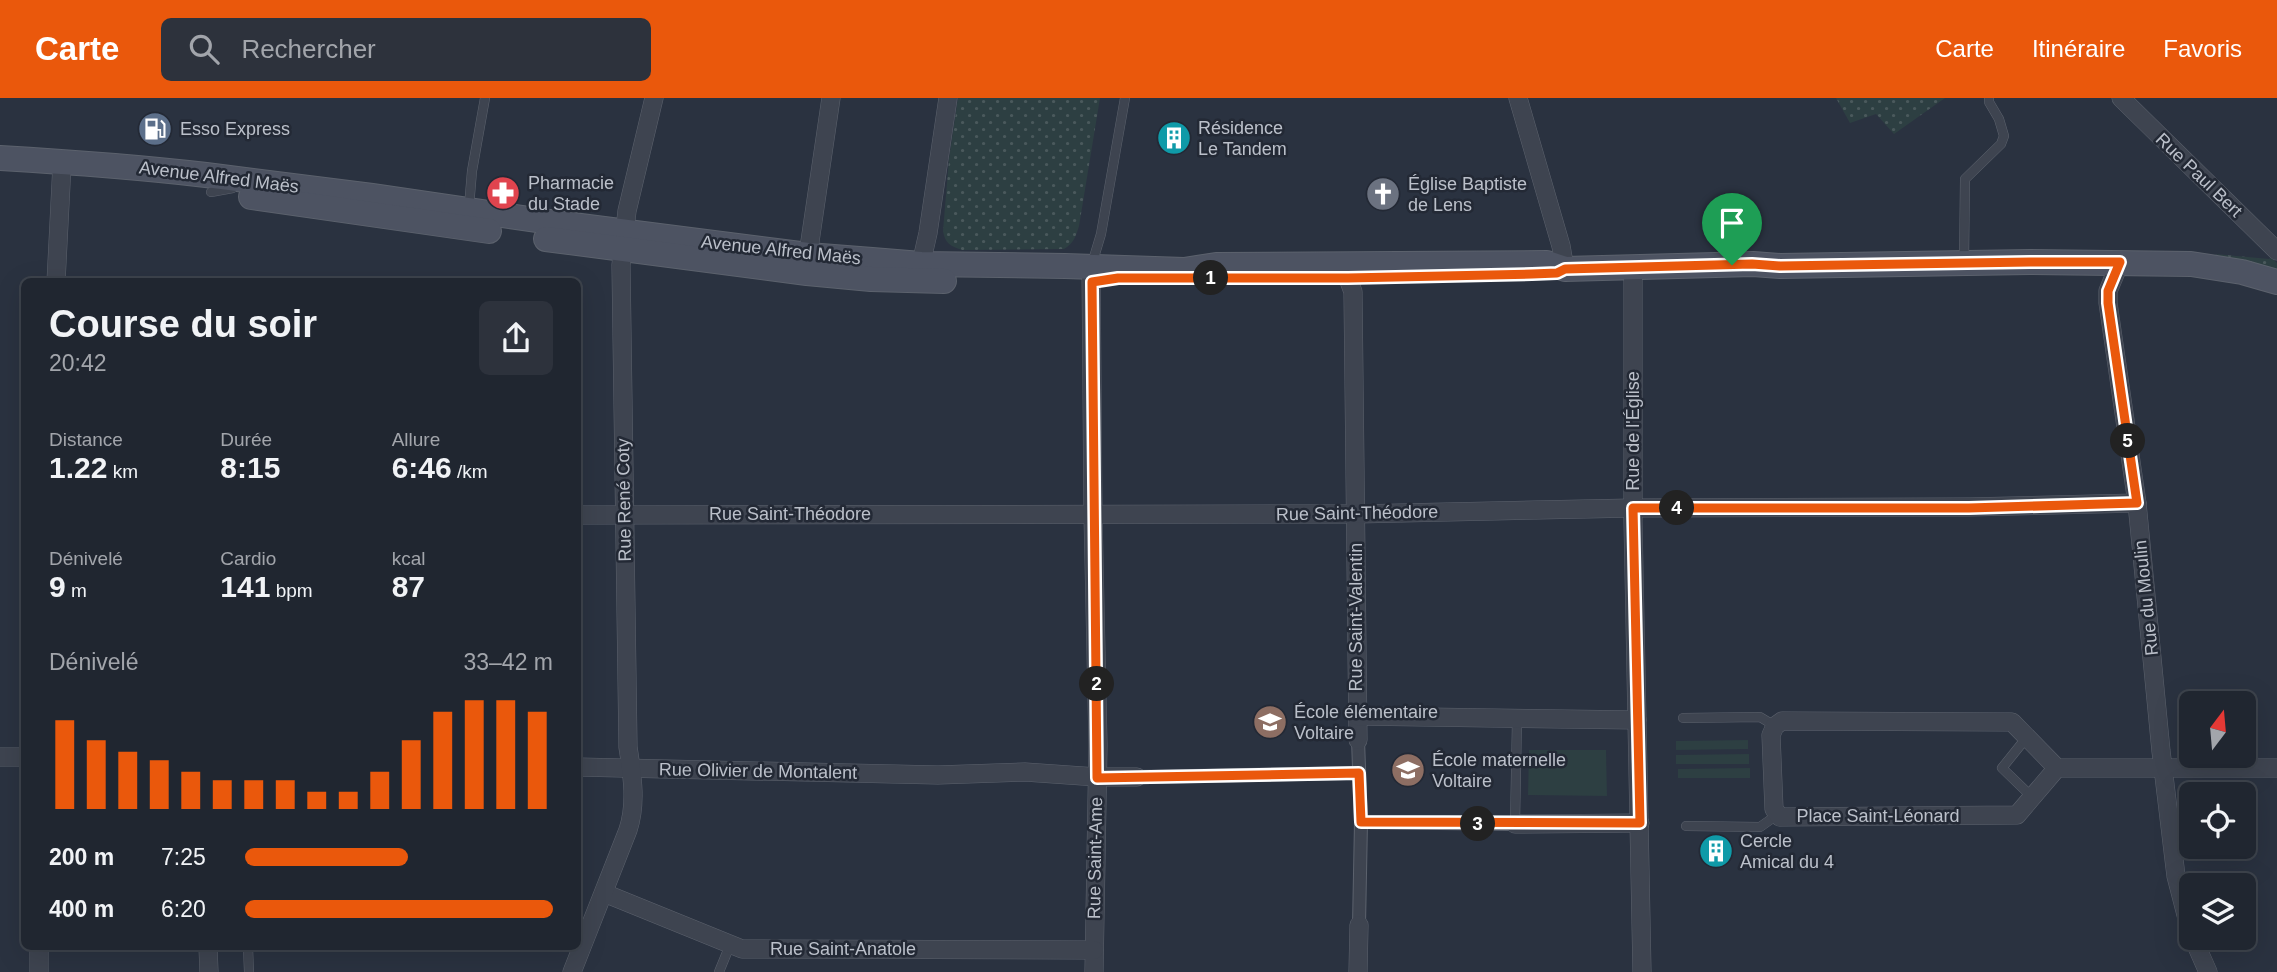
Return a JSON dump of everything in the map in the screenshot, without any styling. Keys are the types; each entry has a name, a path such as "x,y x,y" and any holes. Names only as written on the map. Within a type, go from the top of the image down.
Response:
{"main road":[{"name":"Avenue Alfred Maës","path":"0,158 86,176 468,219 622,240 807,273 871,279 1092,274"},
{"name":"Avenue Alfred Maës","path":"0,171 139,167 372,196 468,219"},
{"name":"Avenue Alfred Maës","path":"622,240 1118,278 1547,263 1565,269 2120,262 2191,264 2242,272 2277,282"},
{"name":"Avenue Alfred Maës","path":"1344,272 1557,273 1565,269"}],"street":[{"name":"Rue René Coty","path":"581,950 632,819 633,788 628,747 622,240 654,98"},
{"path":"808,254 831,98"},
{"path":"921,264 948,98"},
{"path":"1518,98 1565,269"},
{"name":"Rue Paul Bert","path":"2121,98 2277,251"},
{"path":"56,278 62,169"},
{"name":"Rue du Moulin","path":"2120,262 2108,291 2108,303 2137,503 2163,767 2179,887"},
{"name":"Rue de l'Église","path":"1633,267 1633,508 1642,972"},
{"name":"Rue Saint-Valentin","path":"1344,272 1353,292 1357,716 1361,822 1357,972"},
{"path":"2242,272 2277,294"},
{"name":"Rue Saint-Ame","path":"1092,274 1097,778 1094,972"},
{"name":"Rue Saint-Théodore","path":"581,515 1356,514 1633,508 1969,508 2137,503"},
{"path":"1357,716 1637,720"},
{"path":"1775,726 1782,721 2012,722 2057,768 2277,768"},
{"name":"Place Saint-Léonard","path":"1775,726 1771,735 1774,809 1780,817 2017,815 2057,768"},
{"path":"0,757 21,757"},
{"name":"Rue Olivier de Montalent","path":"581,767 938,775 1025,772 1097,778 1136,777"},
{"path":"1136,777 1359,773"},
{"path":"1361,822 1640,823"},
{"name":"Rue Saint-Anatole","path":"604,893 742,949 1094,950"},
{"path":"39,950 39,972"},
{"path":"208,950 209,972"},
{"name":"Rue René Coty","path":"572,972 581,950"},
{"name":"Rue du Moulin","path":"2198,950 2208,972"}],"lane":[{"path":"468,219 472,171 485,98"},
{"path":"1092,274 1125,98"},
{"path":"1964,263 1965,179 2001,144 2004,136 1989,98"},
{"path":"1683,718 1760,717 1775,726"},
{"path":"1515,824 1517,720"},
{"path":"2027,737 2002,768 2032,797"},
{"path":"1686,826 1760,827 1777,815"},
{"path":"719,972 730,945"},
{"path":"248,950 249,972"}],"shaded area":[{"path":"958,98 1100,98 1079,226 1074,239 1067,247 962,250 947,241 943,231 949,159"},
{"path":"1836,98 1945,98 1894,134 1876,114 1850,123"},
{"path":"2215,254 2269,259 2271,257 2277,263 2277,273"},
{"path":"1748,740 1748,749 1676,750 1676,741"},
{"path":"1529,750 1606,750 1607,796 1528,795"},
{"path":"1749,754 1749,764 1676,764 1676,755"},
{"path":"1750,768 1750,778 1678,778 1678,769"}],"place":[{"name":"Esso Express","path":"155,129"},
{"name":"Résidence Le Tandem","path":"1174,138"},
{"name":"Pharmacie du Stade","path":"503,193"},
{"name":"Église Baptiste de Lens","path":"1383,194"},
{"name":"École élémentaire Voltaire","path":"1270,722"},
{"name":"École maternelle Voltaire","path":"1408,770"},
{"name":"Cercle Amical du 4","path":"1716,851"}],"route":[{"path":"2120,262 2108,291 2108,303 2137,503 1969,508 1633,508 1640,823 1361,822 1359,773 1097,778 1092,282 1118,278 1348,278 1532,274 1557,273 1565,269 1732,265 2120,262"}]}
